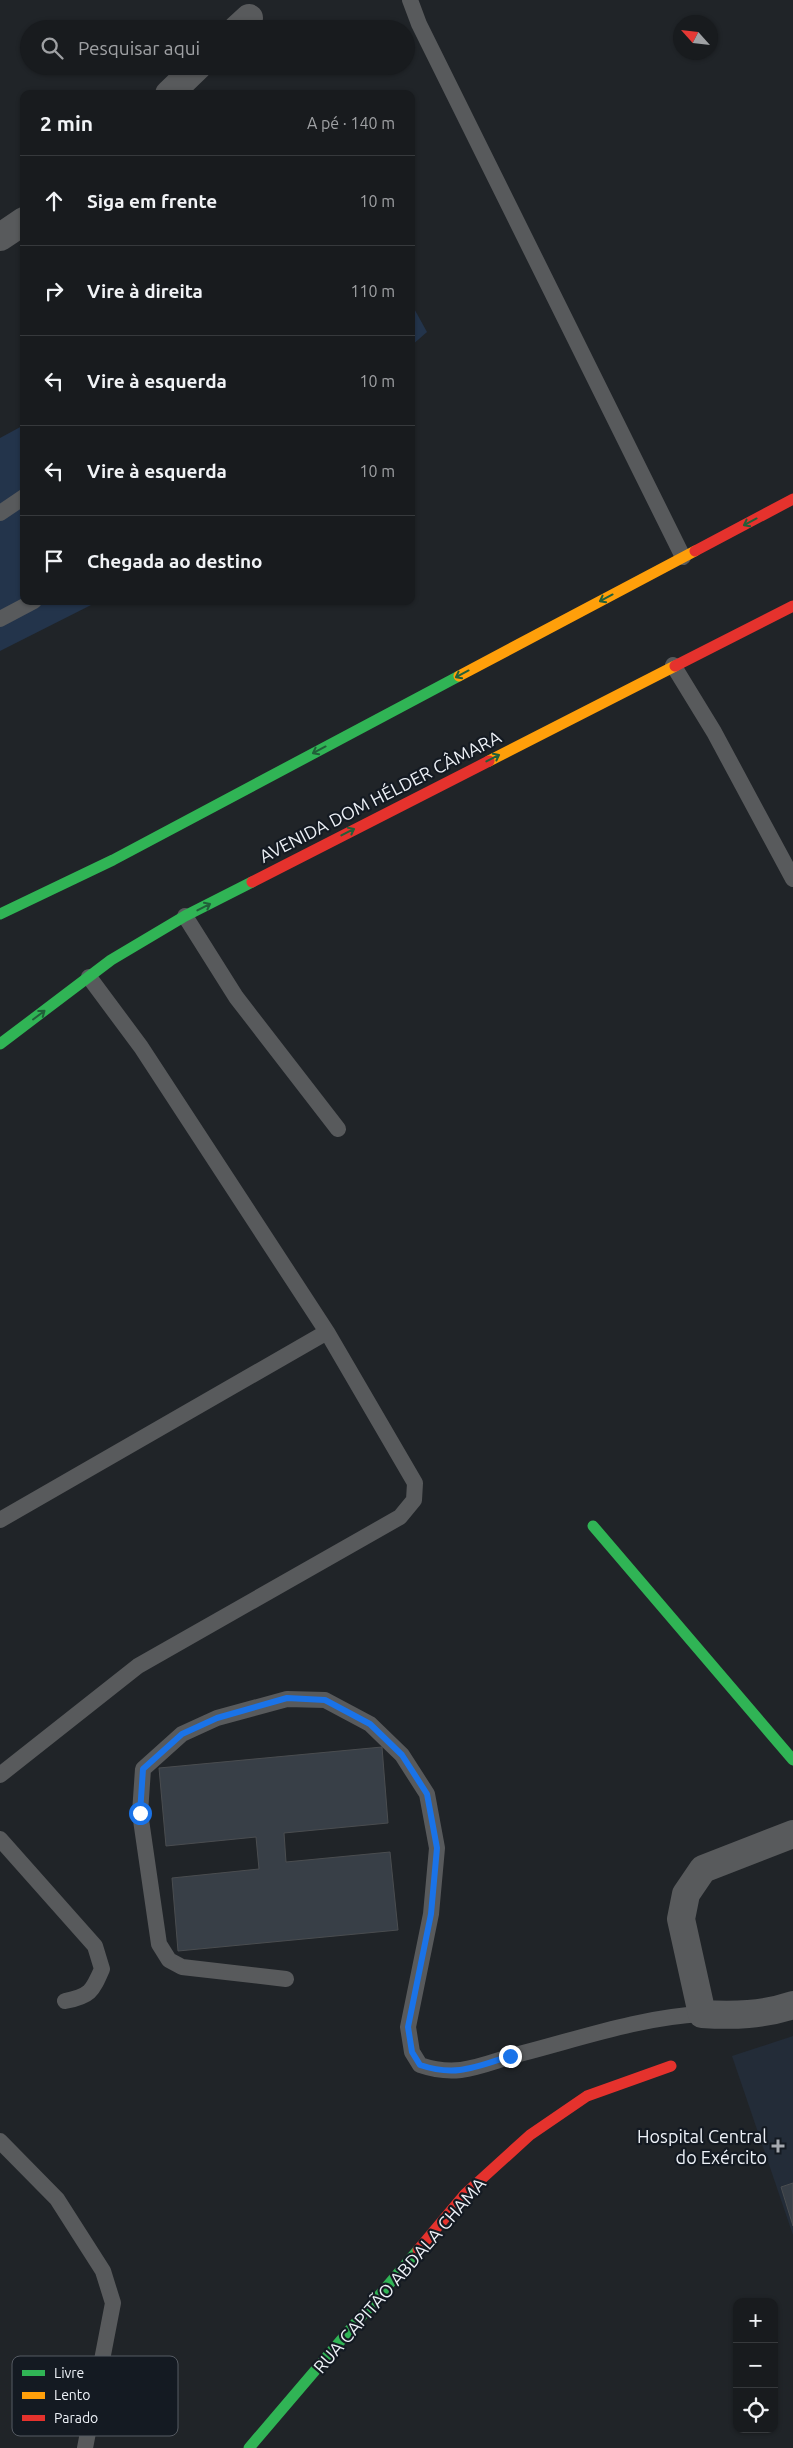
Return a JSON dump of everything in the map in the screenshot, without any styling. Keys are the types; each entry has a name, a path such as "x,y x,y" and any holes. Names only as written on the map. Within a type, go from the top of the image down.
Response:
{"main road":[{"path":"0,914 113,860 793,499"},
{"name":"AVENIDA DOM HÉLDER CÂMARA","path":"0,1044 111,960 186,916 673,665 793,606"},
{"path":"593,1526 793,1760"},
{"name":"RUA CAPITÃO ABDALA CHAMA","path":"249,2448 465,2194 530,2135 587,2096 671,2066"}],"street":[{"path":"173,90 189,75"},
{"path":"0,237 20,224"},
{"path":"783,2008 736,2016 702,2014 682,1918 686,1894 704,1869 793,1834"}],"lane":[{"path":"410,0 418,24 683,557"},
{"path":"0,513 20,500"},
{"path":"0,619 26,605"},
{"path":"673,665 714,732 793,879"},
{"path":"186,916 236,997 338,1128"},
{"path":"0,1775 138,1666 400,1517 414,1500 416,1483 327,1332 141,1047 89,977"},
{"path":"0,1520 327,1332"},
{"path":"286,1979 182,1967 169,1960 159,1944 140,1813 143,1769 182,1734 217,1718 287,1698 325,1700 370,1724 402,1755 427,1794 437,1848 431,1914 408,2027 412,2052 420,2065 438,2071 466,2071 510,2056 671,2016 702,2014"},
{"path":"0,1839 95,1946 102,1968 96,1984 84,1997 64,2002"},
{"path":"0,2141 57,2199 103,2271 113,2303 103,2356"}],"shaded area":[{"path":"415,310 427,332 415,342"},
{"path":"20,427 20,605 91,605 0,651 0,438"},
{"name":"Hospital Central do Exército","path":"793,2036 793,2235 732,2056"}],"building":[{"path":"382,1747 388,1823 284,1833 286,1862 390,1852 398,1930 178,1951 172,1878 259,1869 256,1837 166,1846 159,1768"},
{"path":"793,2183 793,2226 781,2187"}],"traffic: fast":[{"path":"0,914 113,860 459,676"},
{"path":"0,1044 111,960 185,916 252,882"},
{"path":"593,1526 793,1760"},
{"path":"249,2448 418,2250"}],"traffic: slow":[{"path":"459,676 695,551"},
{"path":"489,761 675,666"}],"traffic: jam":[{"path":"695,551 793,499"},
{"path":"675,666 793,606"},
{"path":"252,882 489,761"},
{"path":"418,2250 465,2194 530,2135 587,2096 671,2066"}],"place":[{"name":"Hospital Central do Exército","path":"778,2146"}],"route":[{"path":"140,1813 143,1769 182,1734 217,1718 287,1698 325,1700 370,1724 402,1755 427,1794 437,1848 431,1914 408,2027 412,2052 420,2065 438,2071 466,2071 510,2056"}]}
